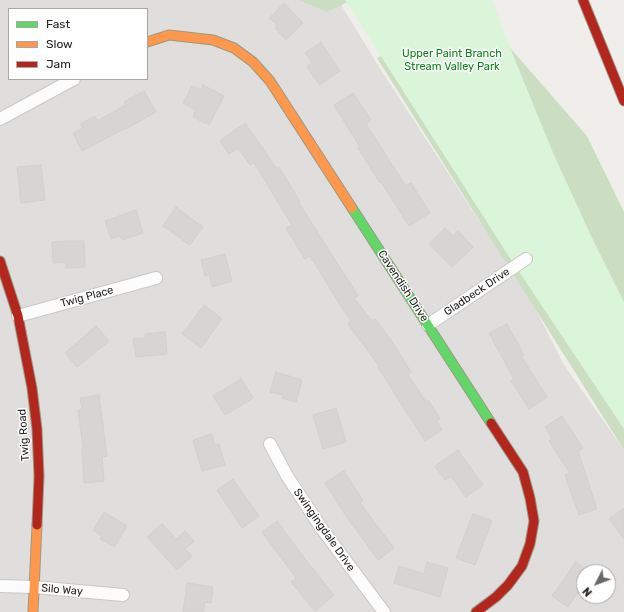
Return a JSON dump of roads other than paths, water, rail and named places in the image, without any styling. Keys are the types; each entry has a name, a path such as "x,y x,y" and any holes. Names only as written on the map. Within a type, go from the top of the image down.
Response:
{"main road":[{"path":"583,0 624,101"},
{"name":"Cavendish Drive","path":"148,42 169,36 214,40 234,48 253,62 270,81 523,472 534,521 530,544 522,566 504,589 476,612"},
{"name":"Twig Road","path":"0,261 18,316 32,388 37,429 38,476 33,612"}],"street":[{"path":"0,119 72,80"},
{"name":"Gladbeck Drive","path":"428,325 526,259"},
{"name":"Twig Place","path":"18,316 156,278"},
{"name":"Swingingdale Drive","path":"270,444 287,476 322,529 384,612"},
{"name":"Silo Way","path":"0,586 123,595"}],"park label":[{"name":"Upper Paint Branch Stream Valley Park","path":"452,60"}]}
